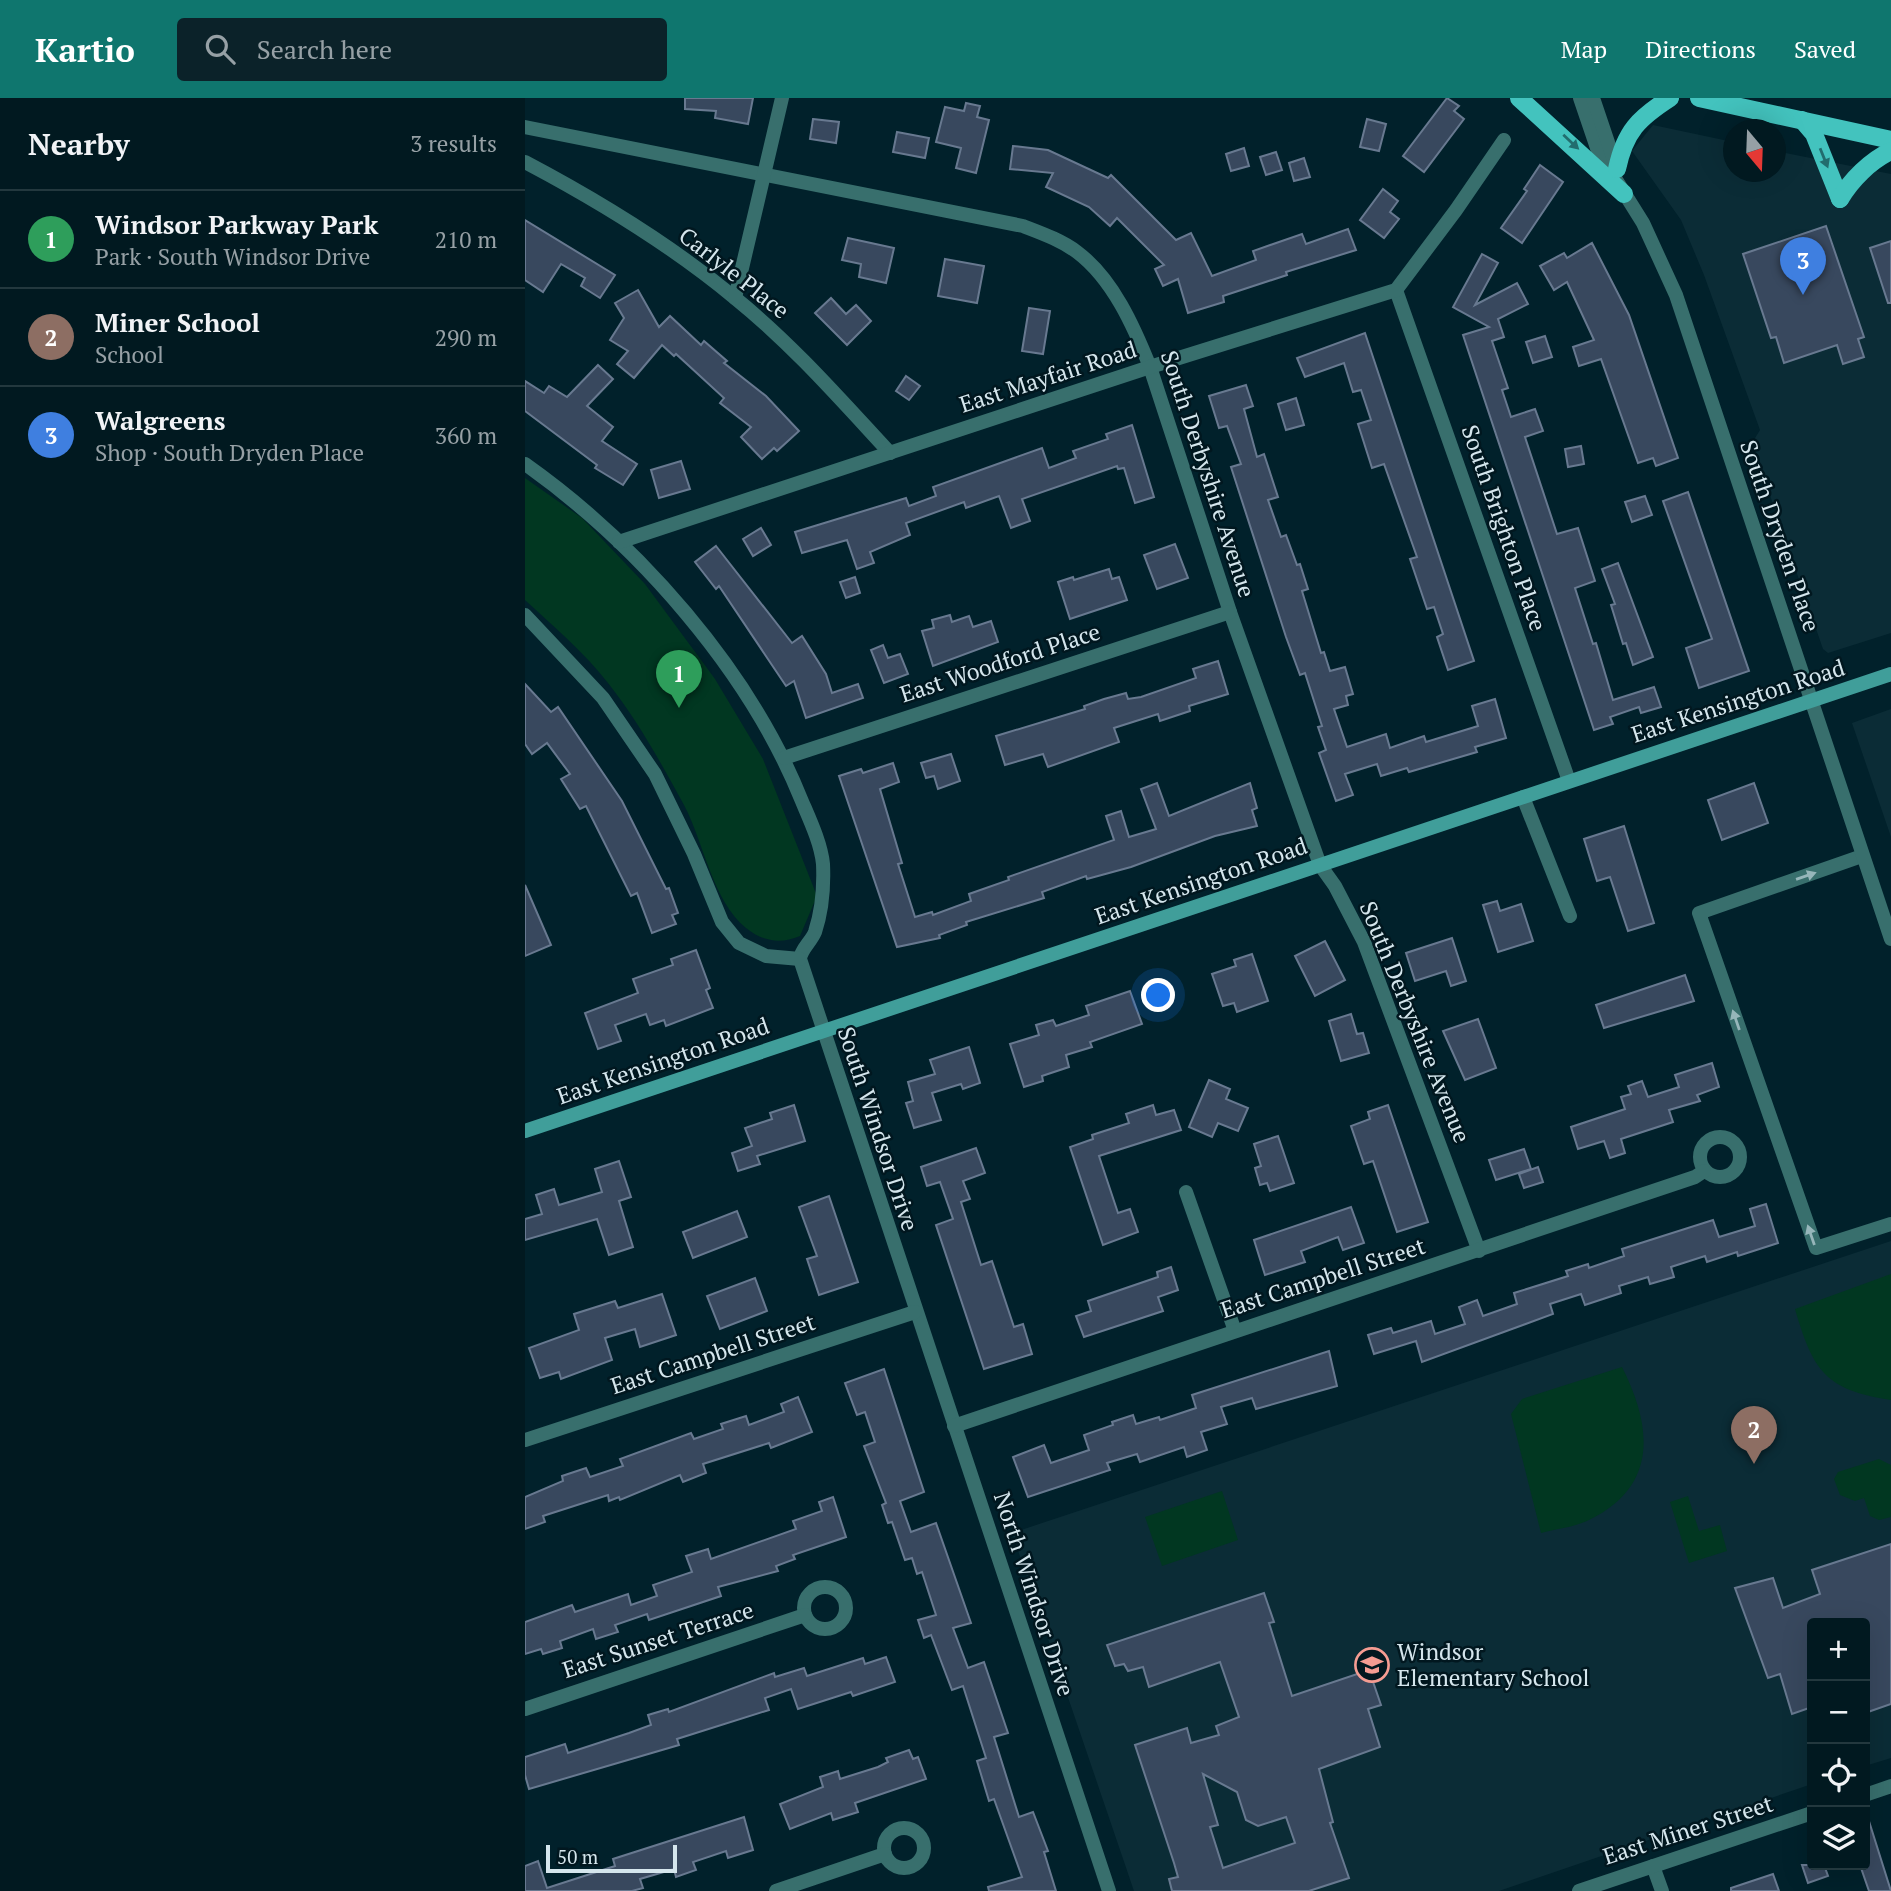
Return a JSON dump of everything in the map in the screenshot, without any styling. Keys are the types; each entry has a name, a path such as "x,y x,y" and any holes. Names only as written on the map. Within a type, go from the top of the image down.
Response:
{"main road":[{"path":"1519,98 1624,194"},
{"path":"1617,169 1621,148 1641,117 1670,98"},
{"path":"1699,98 1891,140"},
{"path":"1802,120 1814,134 1840,199 1847,187 1868,166 1891,151"},
{"name":"East Kensington Road","path":"526,1128 822,1032 1891,674"}],"street":[{"path":"735,298 767,173 782,98"},
{"name":"South Dryden Place","path":"1580,98 1598,151 1647,229 1676,295 1891,939"},
{"name":"South Dryden Place","path":"1593,98 1624,194"},
{"name":"South Derbyshire Avenue","path":"525,127 1023,226 1078,253 1110,288 1134,327 1150,367 1230,612 1319,865 1335,886 1364,942 1479,1251"},
{"path":"1395,290 1456,210 1504,140"},
{"name":"Carlyle Place","path":"525,162 607,206 735,298 808,363 890,453"},
{"name":"East Mayfair Road","path":"619,542 1150,367 1395,290"},
{"name":"South Brighton Place","path":"1395,290 1569,781"},
{"path":"525,464 646,567 721,659 784,758 823,861 823,894 814,934 800,959 767,956 739,943 722,922 694,854 655,774 603,698 525,615"},
{"name":"East Woodford Place","path":"784,758 1230,612"},
{"path":"1523,797 1570,916"},
{"path":"1862,856 1699,913 1816,1248 1891,1224"},
{"name":"South Windsor Drive","path":"800,959 915,1312"},
{"name":"East Campbell Street","path":"954,1426 1479,1251 1695,1177 1704,1171"},
{"path":"1186,1192 1235,1331"},
{"name":"East Campbell Street","path":"525,1440 915,1312"},
{"name":"North Windsor Drive","path":"915,1312 1109,1891"},
{"name":"East Sunset Terrace","path":"525,1709 805,1615"},
{"path":"1870,1793 1891,1786"},
{"name":"East Miner Street","path":"1579,1891 1807,1815"},
{"path":"776,1891 885,1854"},
{"path":"1653,1866 1662,1891"}],"shaded area":[{"path":"1653,125 1723,140 1723,182 1786,182 1786,153 1891,174 1891,633 1828,653 1823,649 1752,443 1760,430 1704,275 1681,220 1632,151"},
{"path":"1891,709 1891,837 1852,723"},
{"name":"Windsor Elementary School","path":"1891,1241 1891,1758 1870,1764 1870,1618 1807,1618 1807,1786 1499,1891 1134,1891 1012,1533"}],"green space":[{"path":"525,478 582,518 645,584 715,679 763,759 817,896 800,936 779,941 766,939 752,933 734,916 717,887 684,805 629,712 589,661 525,600"},
{"path":"1891,1274 1891,1400 1851,1390 1825,1374 1808,1348 1795,1309"},
{"path":"1622,1367 1632,1389 1643,1432 1643,1453 1638,1472 1628,1490 1612,1506 1584,1522 1541,1533 1511,1414 1522,1399"},
{"path":"1879,1459 1891,1465 1891,1517 1879,1520 1870,1516 1864,1498 1855,1501 1840,1495 1834,1479 1838,1472"},
{"path":"1222,1491 1238,1540 1162,1566 1145,1517"},
{"path":"1688,1496 1699,1531 1720,1525 1727,1551 1689,1563 1670,1502"}],"building":[{"path":"685,98 753,98 748,124 715,118 716,111 685,109"},
{"path":"1447,98 1459,106 1454,111 1464,119 1424,172 1403,156"},
{"path":"966,103 980,106 977,117 989,120 976,173 956,168 961,148 936,142 945,107 964,111"},
{"path":"813,119 839,122 836,143 810,139"},
{"path":"1367,119 1386,124 1379,151 1360,147"},
{"path":"897,132 929,138 925,158 893,152"},
{"path":"1013,146 1048,150 1108,178 1111,175 1176,240 1191,233 1212,276 1256,260 1253,251 1302,234 1306,244 1348,229 1356,250 1286,272 1287,275 1223,296 1224,302 1188,313 1178,279 1163,286 1155,269 1164,265 1117,218 1110,226 1089,207 1046,187 1053,173 1010,169"},
{"path":"1244,148 1249,166 1231,171 1226,154"},
{"path":"1276,152 1282,170 1266,175 1260,157"},
{"path":"1304,158 1310,177 1294,181 1289,163"},
{"path":"1540,165 1563,182 1522,243 1501,228 1527,191 1524,189"},
{"path":"1383,189 1398,201 1390,212 1399,219 1384,238 1360,220"},
{"path":"525,220 615,275 600,298 581,286 585,278 561,264 543,292 525,280"},
{"path":"1826,226 1864,337 1858,339 1864,357 1843,364 1837,345 1784,363 1776,337 1771,338 1743,254"},
{"path":"848,238 894,248 886,283 859,277 861,264 842,260"},
{"path":"1891,241 1891,303 1888,303 1870,248"},
{"path":"1592,243 1629,315 1678,458 1656,466 1653,458 1638,463 1601,359 1579,366 1573,347 1594,340 1567,282 1554,290 1540,266 1564,253 1567,258"},
{"path":"1482,254 1498,263 1475,305 1517,283 1528,304 1498,319 1504,337 1492,341 1508,388 1502,390 1511,417 1535,409 1543,431 1525,437 1557,534 1578,528 1595,581 1575,588 1593,644 1596,643 1613,700 1654,687 1661,707 1641,713 1639,707 1610,717 1613,724 1594,730 1463,335 1489,327 1453,307"},
{"path":"945,259 984,266 977,303 938,296"},
{"path":"638,290 659,327 670,316 701,345 704,341 727,361 724,363 766,396 799,431 777,451 774,448 762,459 741,437 751,427 720,403 724,398 676,354 674,356 662,345 634,378 617,364 628,351 610,340 624,318 615,303"},
{"path":"831,298 846,314 856,305 871,321 847,345 815,313"},
{"path":"1029,308 1050,311 1043,354 1022,351"},
{"path":"1365,333 1474,661 1448,670 1437,637 1443,634 1434,607 1427,609 1410,559 1417,557 1384,464 1372,468 1358,424 1371,420 1361,390 1353,392 1344,363 1305,377 1297,358"},
{"path":"1545,336 1552,357 1533,363 1526,342"},
{"path":"598,365 613,379 587,406 613,427 602,441 637,464 623,485 595,468 597,465 525,411 525,381 544,393 549,386 567,397"},
{"path":"906,376 920,386 909,400 896,391"},
{"path":"1246,385 1253,406 1244,409 1257,457 1264,454 1278,497 1268,500 1281,537 1286,535 1297,565 1300,564 1308,589 1302,591 1321,653 1324,652 1330,671 1345,667 1353,694 1346,696 1348,705 1334,709 1347,747 1386,734 1390,748 1424,736 1426,742 1478,726 1472,706 1495,699 1506,738 1475,747 1477,752 1409,772 1407,768 1381,776 1377,764 1345,774 1353,795 1336,801 1319,753 1326,750 1318,727 1322,726 1305,673 1300,675 1286,637 1231,467 1241,464 1227,426 1219,428 1209,396"},
{"path":"1296,398 1304,425 1286,430 1278,404"},
{"path":"1132,425 1154,497 1135,503 1124,468 1118,469 1117,466 1022,499 1030,521 1011,528 999,496 966,508 964,502 906,523 910,535 870,552 874,563 857,569 847,540 802,553 795,532 906,498 909,506 936,496 933,487 1042,448 1049,468 1076,458 1073,451 1108,439 1106,434"},
{"path":"1581,446 1584,464 1568,467 1565,449"},
{"path":"681,461 690,489 659,498 651,470"},
{"path":"1688,492 1749,671 1699,688 1686,648 1712,639 1663,501"},
{"path":"1645,496 1652,515 1632,522 1625,502"},
{"path":"761,528 771,545 753,556 743,539"},
{"path":"1175,544 1188,578 1157,589 1144,555"},
{"path":"716,546 792,643 802,636 826,674 832,693 858,684 863,698 806,718 794,681 786,686 719,586 716,589 695,562"},
{"path":"1618,563 1653,657 1633,665 1626,643 1623,644 1611,605 1615,604 1602,569"},
{"path":"1109,569 1112,579 1119,577 1127,600 1070,619 1058,582"},
{"path":"855,577 860,593 846,598 840,582"},
{"path":"950,615 952,622 969,616 973,627 991,621 998,642 933,666 922,631 934,628 932,620"},
{"path":"883,645 888,658 900,654 908,674 884,683 871,650"},
{"path":"1218,661 1228,694 1189,706 1190,711 1160,721 1158,714 1114,728 1119,742 1048,767 1043,754 1005,765 996,736 1085,709 1084,706 1126,693 1128,699 1141,697 1196,678 1193,669"},
{"path":"525,684 551,712 558,707 622,801 666,889 669,888 678,913 672,915 676,924 652,933 637,893 631,896 586,806 580,809 561,779 570,774 547,743 532,754 525,744"},
{"path":"951,754 960,781 938,789 934,776 926,778 921,763"},
{"path":"893,763 899,782 880,789 902,863 898,864 915,917 932,912 933,915 971,901 969,894 1009,880 1008,877 1114,840 1106,816 1121,811 1129,837 1156,829 1141,789 1157,783 1169,816 1250,783 1257,808 1252,810 1257,826 1215,836 1131,867 1087,879 1086,876 1042,892 1044,898 966,922 967,925 939,935 940,938 897,947 839,776 861,769 863,773"},
{"path":"1754,783 1768,823 1722,840 1708,800"},
{"path":"1624,826 1654,923 1628,931 1610,877 1597,881 1584,839"},
{"path":"525,885 551,945 525,956"},
{"path":"1497,901 1500,911 1521,904 1533,941 1498,952 1483,905"},
{"path":"1452,938 1466,981 1451,986 1446,971 1415,981 1406,953"},
{"path":"1325,941 1345,980 1315,996 1295,956"},
{"path":"696,950 710,988 706,990 713,1008 666,1026 664,1020 650,1025 646,1014 615,1025 621,1041 598,1049 585,1013 638,993 633,979 673,965 671,959"},
{"path":"1252,954 1268,1001 1237,1012 1234,1003 1223,1006 1212,974 1236,966 1234,960"},
{"path":"1685,975 1694,1001 1604,1028 1596,1005"},
{"path":"1130,991 1142,1024 1090,1042 1092,1047 1066,1055 1069,1067 1042,1076 1043,1081 1024,1087 1010,1044 1039,1035 1036,1025 1053,1020 1056,1026 1089,1015 1086,1006"},
{"path":"1351,1014 1357,1034 1363,1033 1369,1053 1341,1061 1329,1021"},
{"path":"1478,1019 1496,1068 1465,1080 1443,1031"},
{"path":"969,1047 980,1083 963,1089 961,1084 932,1093 941,1120 914,1128 906,1103 913,1101 908,1082 935,1074 930,1060"},
{"path":"1712,1063 1719,1087 1697,1095 1700,1101 1669,1110 1673,1122 1621,1139 1625,1153 1610,1158 1604,1141 1578,1149 1571,1127 1625,1109 1621,1097 1631,1094 1628,1086 1642,1081 1648,1097 1679,1087 1675,1075"},
{"path":"1209,1080 1230,1089 1226,1099 1248,1108 1238,1131 1218,1123 1212,1137 1189,1127"},
{"path":"794,1105 805,1141 757,1156 760,1164 738,1171 732,1153 752,1146 745,1128 772,1119 770,1113"},
{"path":"1153,1105 1156,1115 1174,1110 1181,1130 1099,1156 1118,1213 1130,1209 1138,1232 1103,1245 1070,1147 1093,1139 1092,1135 1129,1123 1126,1114"},
{"path":"1388,1105 1428,1222 1397,1232 1373,1161 1364,1164 1351,1126 1370,1119 1368,1112"},
{"path":"1278,1136 1294,1183 1270,1191 1267,1183 1260,1185 1255,1168 1261,1166 1254,1144"},
{"path":"976,1148 985,1173 963,1181 970,1199 961,1202 981,1265 992,1261 1014,1327 1023,1324 1032,1354 984,1369 936,1225 953,1219 940,1182 927,1186 921,1167"},
{"path":"1524,1149 1531,1169 1496,1180 1489,1160"},
{"path":"619,1161 631,1197 619,1201 633,1247 609,1255 597,1219 525,1240 525,1219 542,1214 536,1195 554,1189 559,1205 602,1192 595,1169"},
{"path":"1538,1167 1543,1182 1524,1188 1519,1174"},
{"path":"829,1196 858,1282 819,1295 807,1259 817,1256 799,1207"},
{"path":"1766,1204 1778,1243 1738,1256 1737,1252 1707,1262 1705,1256 1671,1267 1674,1277 1650,1284 1648,1277 1619,1286 1621,1293 1585,1305 1581,1294 1550,1304 1553,1314 1422,1362 1416,1341 1374,1354 1368,1335 1391,1328 1393,1333 1431,1321 1435,1334 1465,1324 1459,1307 1477,1300 1483,1316 1517,1304 1514,1293 1568,1276 1566,1271 1588,1264 1589,1268 1624,1256 1622,1249 1713,1220 1719,1237 1755,1226 1750,1209"},
{"path":"1351,1207 1364,1243 1343,1250 1338,1237 1301,1251 1305,1262 1265,1275 1254,1240"},
{"path":"737,1211 747,1237 693,1258 683,1232"},
{"path":"1171,1267 1178,1290 1158,1297 1163,1311 1084,1337 1076,1316 1091,1311 1088,1301 1158,1277 1157,1272"},
{"path":"755,1278 767,1311 720,1329 707,1296"},
{"path":"662,1294 676,1335 640,1347 635,1329 605,1338 612,1360 561,1379 559,1372 540,1378 529,1348 579,1330 574,1314 615,1301 618,1308"},
{"path":"1329,1351 1337,1386 1256,1409 1252,1398 1221,1407 1227,1424 1201,1432 1207,1450 1187,1457 1184,1447 1140,1462 1137,1454 1107,1463 1110,1470 1028,1497 1013,1457 1044,1445 1051,1463 1089,1450 1084,1435 1113,1425 1112,1422 1133,1415 1136,1424 1159,1417 1160,1420 1196,1408 1192,1395"},
{"path":"884,1369 924,1492 900,1501 911,1532 936,1523 971,1623 953,1628 968,1668 984,1662 1008,1733 994,1737 1019,1817 1033,1812 1048,1851 1044,1852 1056,1891 989,1891 988,1887 1022,1877 994,1799 989,1801 977,1761 986,1758 963,1686 952,1690 931,1635 924,1638 918,1620 936,1615 922,1572 917,1574 912,1558 905,1560 892,1522 888,1523 882,1505 886,1503 864,1446 875,1442 865,1412 857,1415 845,1383"},
{"path":"798,1397 812,1432 771,1448 769,1443 703,1464 706,1473 683,1482 680,1475 620,1500 619,1497 609,1501 608,1495 543,1516 545,1522 525,1529 525,1497 563,1481 562,1476 586,1468 590,1477 623,1466 620,1459 691,1433 694,1439 723,1429 721,1424 746,1416 749,1425 784,1412 781,1404"},
{"path":"833,1497 846,1537 793,1555 795,1559 776,1566 778,1571 718,1587 721,1596 649,1620 647,1614 615,1625 618,1632 596,1639 593,1629 560,1641 562,1648 543,1654 541,1649 525,1654 525,1622 572,1605 575,1612 628,1594 631,1605 657,1596 653,1585 692,1572 686,1556 708,1549 711,1559 796,1529 793,1521 822,1511 819,1502"},
{"path":"1891,1544 1891,1704 1870,1711 1870,1618 1807,1618 1807,1709 1792,1714 1780,1674 1768,1678 1735,1588 1773,1578 1783,1608 1820,1594 1812,1570"},
{"path":"1264,1593 1274,1622 1269,1623 1292,1696 1369,1670 1381,1705 1368,1709 1380,1747 1319,1769 1333,1822 1330,1823 1349,1878 1309,1891 1172,1891 1169,1879 1178,1877 1135,1745 1187,1728 1191,1743 1219,1735 1216,1726 1239,1717 1220,1662 1149,1687 1143,1667 1128,1671 1124,1664 1115,1666 1107,1645","holes":["1203,1774 1237,1792 1246,1820 1258,1826 1286,1817 1295,1843 1223,1868 1210,1827 1218,1825"]},
{"path":"886,1657 895,1682 853,1696 851,1692 798,1709 791,1689 765,1698 769,1710 677,1739 679,1745 529,1789 525,1775 525,1757 565,1744 568,1753 629,1733 651,1725 648,1715 668,1709 669,1712 774,1673 775,1677 804,1668 807,1676 863,1658 865,1664"},
{"path":"909,1750 913,1759 918,1757 926,1779 855,1803 858,1812 833,1820 831,1813 790,1829 780,1804 823,1787 820,1777 838,1771 840,1779 878,1767 888,1762 886,1758"},
{"path":"744,1817 753,1850 728,1858 726,1851 693,1862 696,1870 676,1877 674,1869 640,1879 643,1888 632,1891 525,1891 525,1866 538,1861 547,1888 615,1866 613,1859"},
{"path":"1870,1824 1891,1891 1869,1891 1862,1870 1870,1870"},
{"path":"1802,1865 1807,1865 1807,1870 1826,1870 1828,1876 1808,1883"},
{"path":"1773,1874 1779,1891 1731,1891 1731,1888"}],"place":[{"name":"Walgreens","path":"1803,295"},
{"name":"Windsor Parkway Park","path":"679,708"},
{"name":"Miner School","path":"1754,1464"},
{"name":"Windsor Elementary School","path":"1372,1665"}]}
